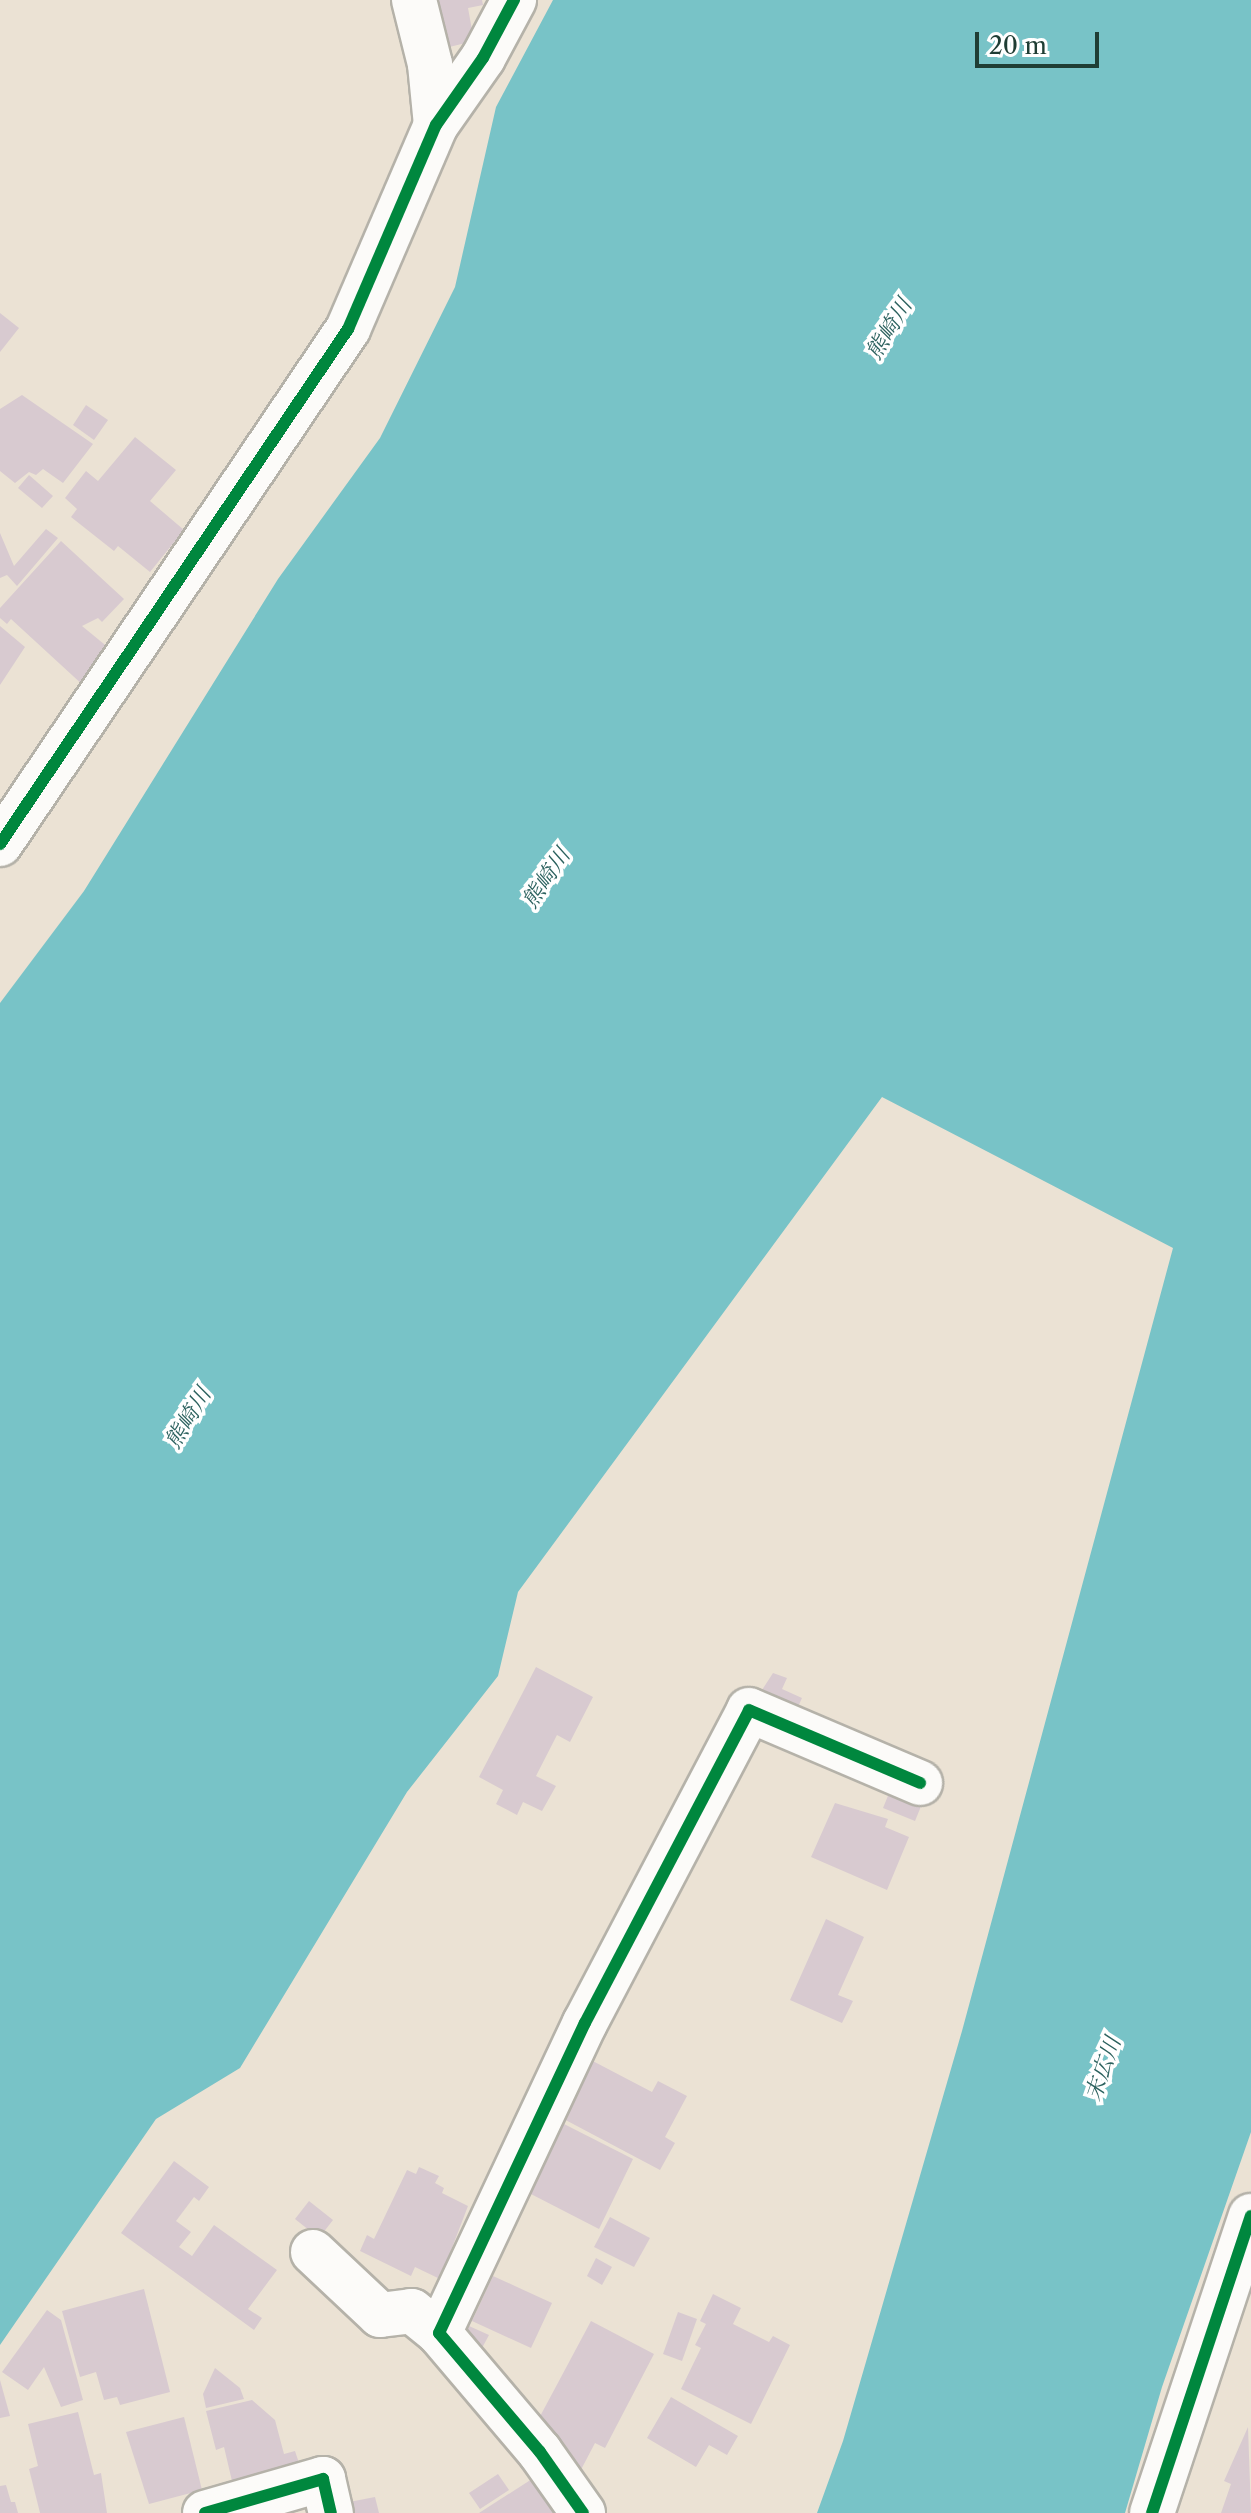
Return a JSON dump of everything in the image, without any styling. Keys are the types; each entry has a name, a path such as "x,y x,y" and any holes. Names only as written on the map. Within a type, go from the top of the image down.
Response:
{"street":[{"path":"414,0 430,64 436,125"},
{"path":"0,844 348,329 436,125 483,58 514,0"},
{"path":"439,2333 585,2023 749,1710 920,1783"},
{"path":"1152,2513 1251,2216"},
{"path":"313,2252 380,2315 412,2311 439,2333 540,2452 583,2513"},
{"path":"205,2513 323,2479 331,2513"}],"water":[{"path":"553,0 1251,0 1251,2132 1162,2387 1125,2513 817,2513 843,2441 962,2031 1173,1248 882,1097 518,1592 498,1676 407,1792 240,2068 156,2119 0,2345 0,1003 84,891 278,579 380,438 455,287 496,107"}],"building":[{"path":"429,0 482,0 483,5 468,8 474,41 441,49"},
{"path":"0,313 19,328 0,352"},
{"path":"22,395 93,444 63,483 43,469 36,475 29,472 15,483 0,471 0,409"},
{"path":"86,405 108,420 94,440 73,425"},
{"path":"135,437 176,470 150,501 184,530 150,572 118,546 114,551 71,517 77,509 65,498 86,471 98,481"},
{"path":"29,475 53,496 42,508 18,488"},
{"path":"46,529 58,538 17,586 7,575 0,578 0,533 14,566"},
{"path":"61,541 124,599 102,622 98,618 82,626 121,658 85,687 11,619 7,624 0,618 0,608"},
{"path":"0,626 25,647 0,685"},
{"path":"536,1667 593,1697 570,1742 557,1735 536,1776 556,1786 542,1811 523,1802 517,1815 496,1804 503,1790 479,1777"},
{"path":"773,1673 787,1678 782,1689 802,1698 793,1718 755,1701"},
{"path":"896,1776 928,1789 915,1821 883,1808"},
{"path":"835,1803 888,1819 885,1827 909,1837 887,1890 811,1857"},
{"path":"826,1919 864,1937 838,1995 853,2001 842,2023 790,2000"},
{"path":"587,2058 652,2092 658,2081 687,2096 665,2137 675,2143 660,2170 558,2116"},
{"path":"564,2124 633,2159 599,2229 529,2193"},
{"path":"174,2161 209,2187 199,2201 194,2197 176,2221 191,2232 179,2247 192,2256 214,2225 277,2270 248,2309 262,2318 254,2330 121,2233"},
{"path":"419,2167 439,2176 435,2183 444,2188 442,2193 468,2206 440,2279 415,2267 411,2276 360,2251 367,2235 374,2239 407,2170 416,2174"},
{"path":"309,2201 333,2220 319,2238 295,2219"},
{"path":"610,2217 650,2238 634,2267 594,2247"},
{"path":"596,2258 612,2267 602,2285 587,2276"},
{"path":"493,2276 552,2303 531,2348 472,2321"},
{"path":"144,2289 170,2392 120,2405 117,2397 104,2400 96,2372 80,2377 62,2311"},
{"path":"713,2294 741,2308 733,2324 769,2342 773,2336 790,2345 751,2424 681,2389 701,2348 695,2345 706,2324 700,2321"},
{"path":"47,2310 61,2320 83,2400 61,2407 44,2367 28,2390 2,2372"},
{"path":"678,2312 697,2319 682,2361 663,2354"},
{"path":"591,2321 654,2354 605,2448 595,2443 574,2483 537,2422"},
{"path":"469,2326 489,2335 482,2348 463,2339"},
{"path":"215,2368 240,2388 244,2399 206,2408 203,2394"},
{"path":"0,2380 10,2416 0,2418"},
{"path":"671,2397 738,2436 727,2455 709,2445 696,2467 647,2438"},
{"path":"252,2400 275,2420 284,2454 295,2451 302,2472 232,2481 224,2447 216,2450 206,2411"},
{"path":"78,2412 94,2475 101,2473 107,2513 40,2513 29,2469 38,2466 28,2424"},
{"path":"184,2417 202,2490 149,2504 126,2432"},
{"path":"1248,2427 1251,2513 1221,2513 1231,2484 1224,2481"},
{"path":"498,2474 509,2490 480,2509 469,2493"},
{"path":"532,2479 554,2513 479,2513"},
{"path":"6,2485 18,2513 0,2513 0,2486"},
{"path":"375,2497 379,2513 346,2513 344,2503"}],"cycle path":[{"path":"0,844 348,329 436,125 483,58 514,0"},
{"path":"583,2513 540,2452 439,2333 585,2023 749,1710 920,1783"},
{"path":"1152,2513 1251,2216"},
{"path":"205,2513 323,2479 331,2513"}],"water label":[{"name":"熊崎川","path":"889,329"},
{"name":"熊崎川","path":"546,878"},
{"name":"熊崎川","path":"188,1418"},
{"name":"末広川","path":"1103,2069"}]}
